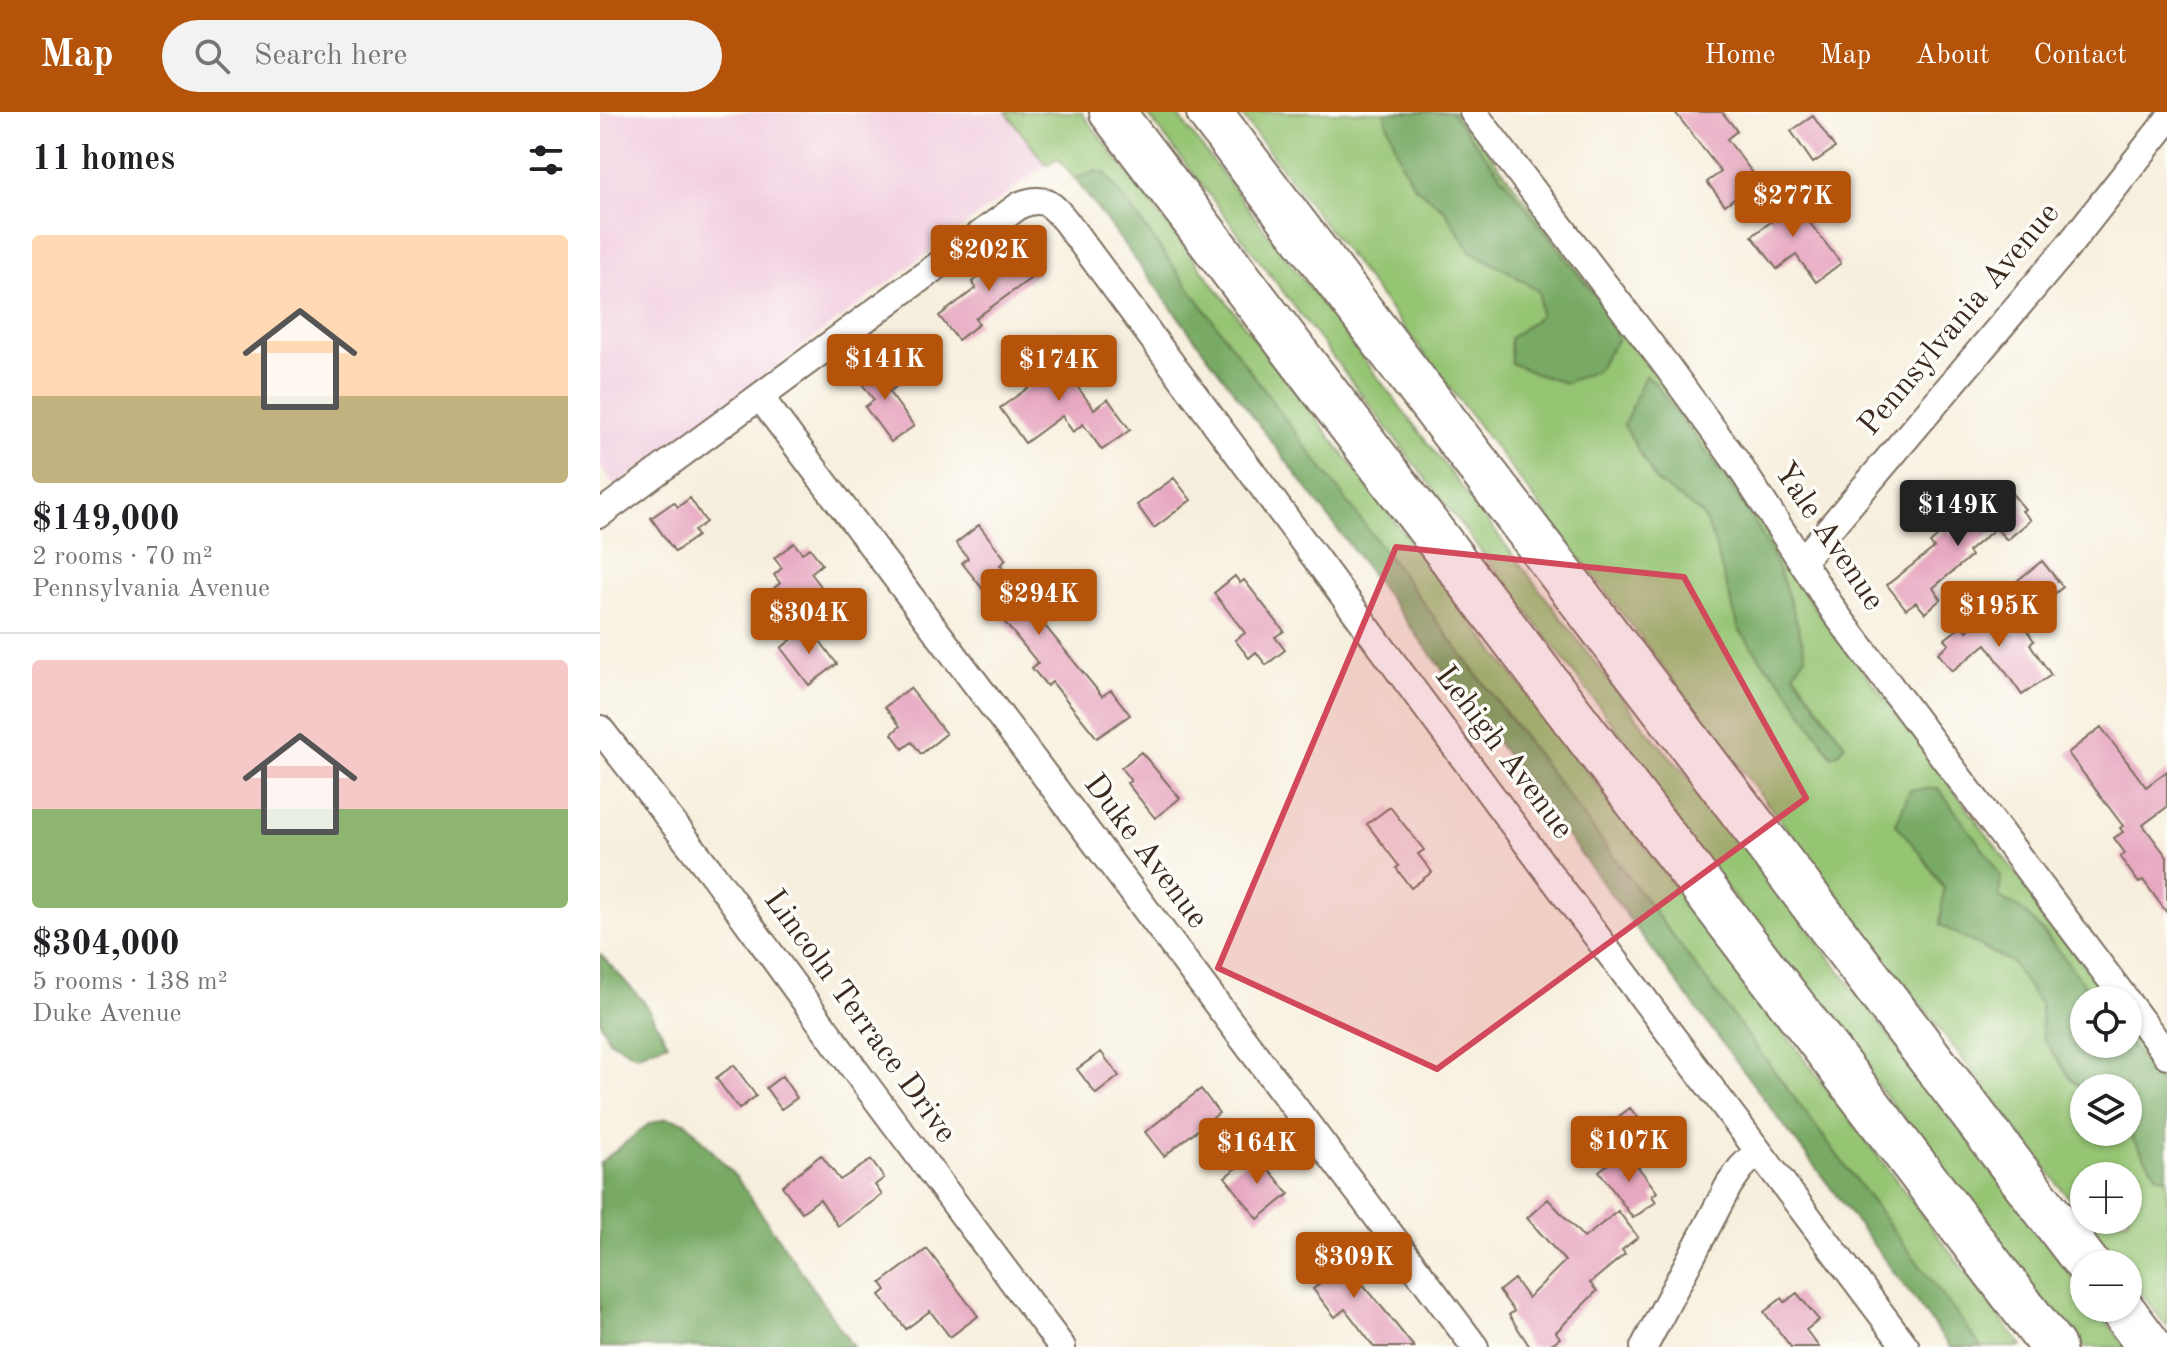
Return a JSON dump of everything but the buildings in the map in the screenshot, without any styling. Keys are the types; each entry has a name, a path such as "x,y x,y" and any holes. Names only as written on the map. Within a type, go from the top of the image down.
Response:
{"highway":[{"path":"1112,112 2053,1347"},
{"path":"1209,112 2076,1250"},
{"path":"2131,1322 2150,1347"}],"street":[{"name":"Yale Avenue","path":"1473,112 1666,365 1738,464 1836,614 2115,986"},
{"name":"Pennsylvania Avenue","path":"1802,561 2066,249 2167,121"},
{"name":"Lehigh Avenue","path":"760,397 1020,205 1033,200 1044,201 1056,209 1906,1347"},
{"path":"600,514 760,397"},
{"name":"Duke Avenue","path":"760,397 1475,1347"},
{"name":"Lincoln Terrace Drive","path":"600,729 714,876 1062,1347"},
{"name":"Yale Avenue","path":"2142,1022 2167,1055"},
{"path":"1644,1347 1729,1185 1758,1151"}],"highlighted area":[{"path":"1396,547 1684,577 1806,798 1437,1069 1218,968"}],"shaded area":[{"path":"600,112 1006,112 1046,165 615,486 600,466"}],"green space":[{"path":"1006,112 1081,112 1647,850 2022,1347 1981,1347 1283,416 1105,173 1096,171 1075,179 1058,158 1046,165"},
{"path":"1146,112 1175,112 1649,733 1716,808 2070,1273 2070,1322 2107,1322 2126,1347 2079,1347 1685,834 1631,748"},
{"path":"1239,112 1386,112 1385,117 1402,164 1414,186 1444,209 1471,252 1539,292 1540,316 1596,371 1617,340 1607,311 1451,112 1458,112 1652,366 1750,501 1798,585 2100,986 2085,986 2044,932 1999,896 2001,877 1938,788 1923,857 1983,949 2011,962 2040,1004 2043,1038 2070,1077 2070,1146 2137,1146 2157,1175 2167,1178 2167,1327 2142,1294 2142,1250 2108,1250 2096,1234 2142,1234 2142,1162 2070,1162 2070,1200","holes":["1645,376 1654,382 1759,529 1776,564 1806,656 1794,672 1845,745 1840,752 1831,755 1784,684 1739,629 1713,538 1702,514 1656,481 1624,425"]},
{"path":"1386,112 1451,112 1607,311 1617,340 1596,371 1565,383 1511,363 1510,338 1540,316 1539,292 1471,252 1444,209 1414,186 1402,164 1385,117"},
{"path":"1096,171 1105,173 1283,416 1981,1347 1950,1347 1075,179"},
{"path":"1645,375 1654,382 1726,480 1768,547 1790,601 1806,656 1794,673 1845,745 1840,752 1832,756 1784,684 1739,629 1713,538 1702,514 1656,481 1624,425"},
{"path":"1938,788 2001,878 1999,896 2021,909 2034,922 2085,986 2070,986 2070,1058 2140,1058 2167,1093 2167,1178 2157,1175 2137,1146 2142,1146 2142,1074 2070,1074 2070,1077 2043,1038 2040,1004 2011,962 1940,925 1944,887 1896,824 1910,790"},
{"path":"600,954 644,1002 668,1043 636,1055 609,1040 600,1021"},
{"path":"2142,1044 2167,1077 2167,1093 2140,1058"},
{"path":"666,1118 686,1122 737,1178 853,1347 600,1347 600,1163 649,1124"}]}
